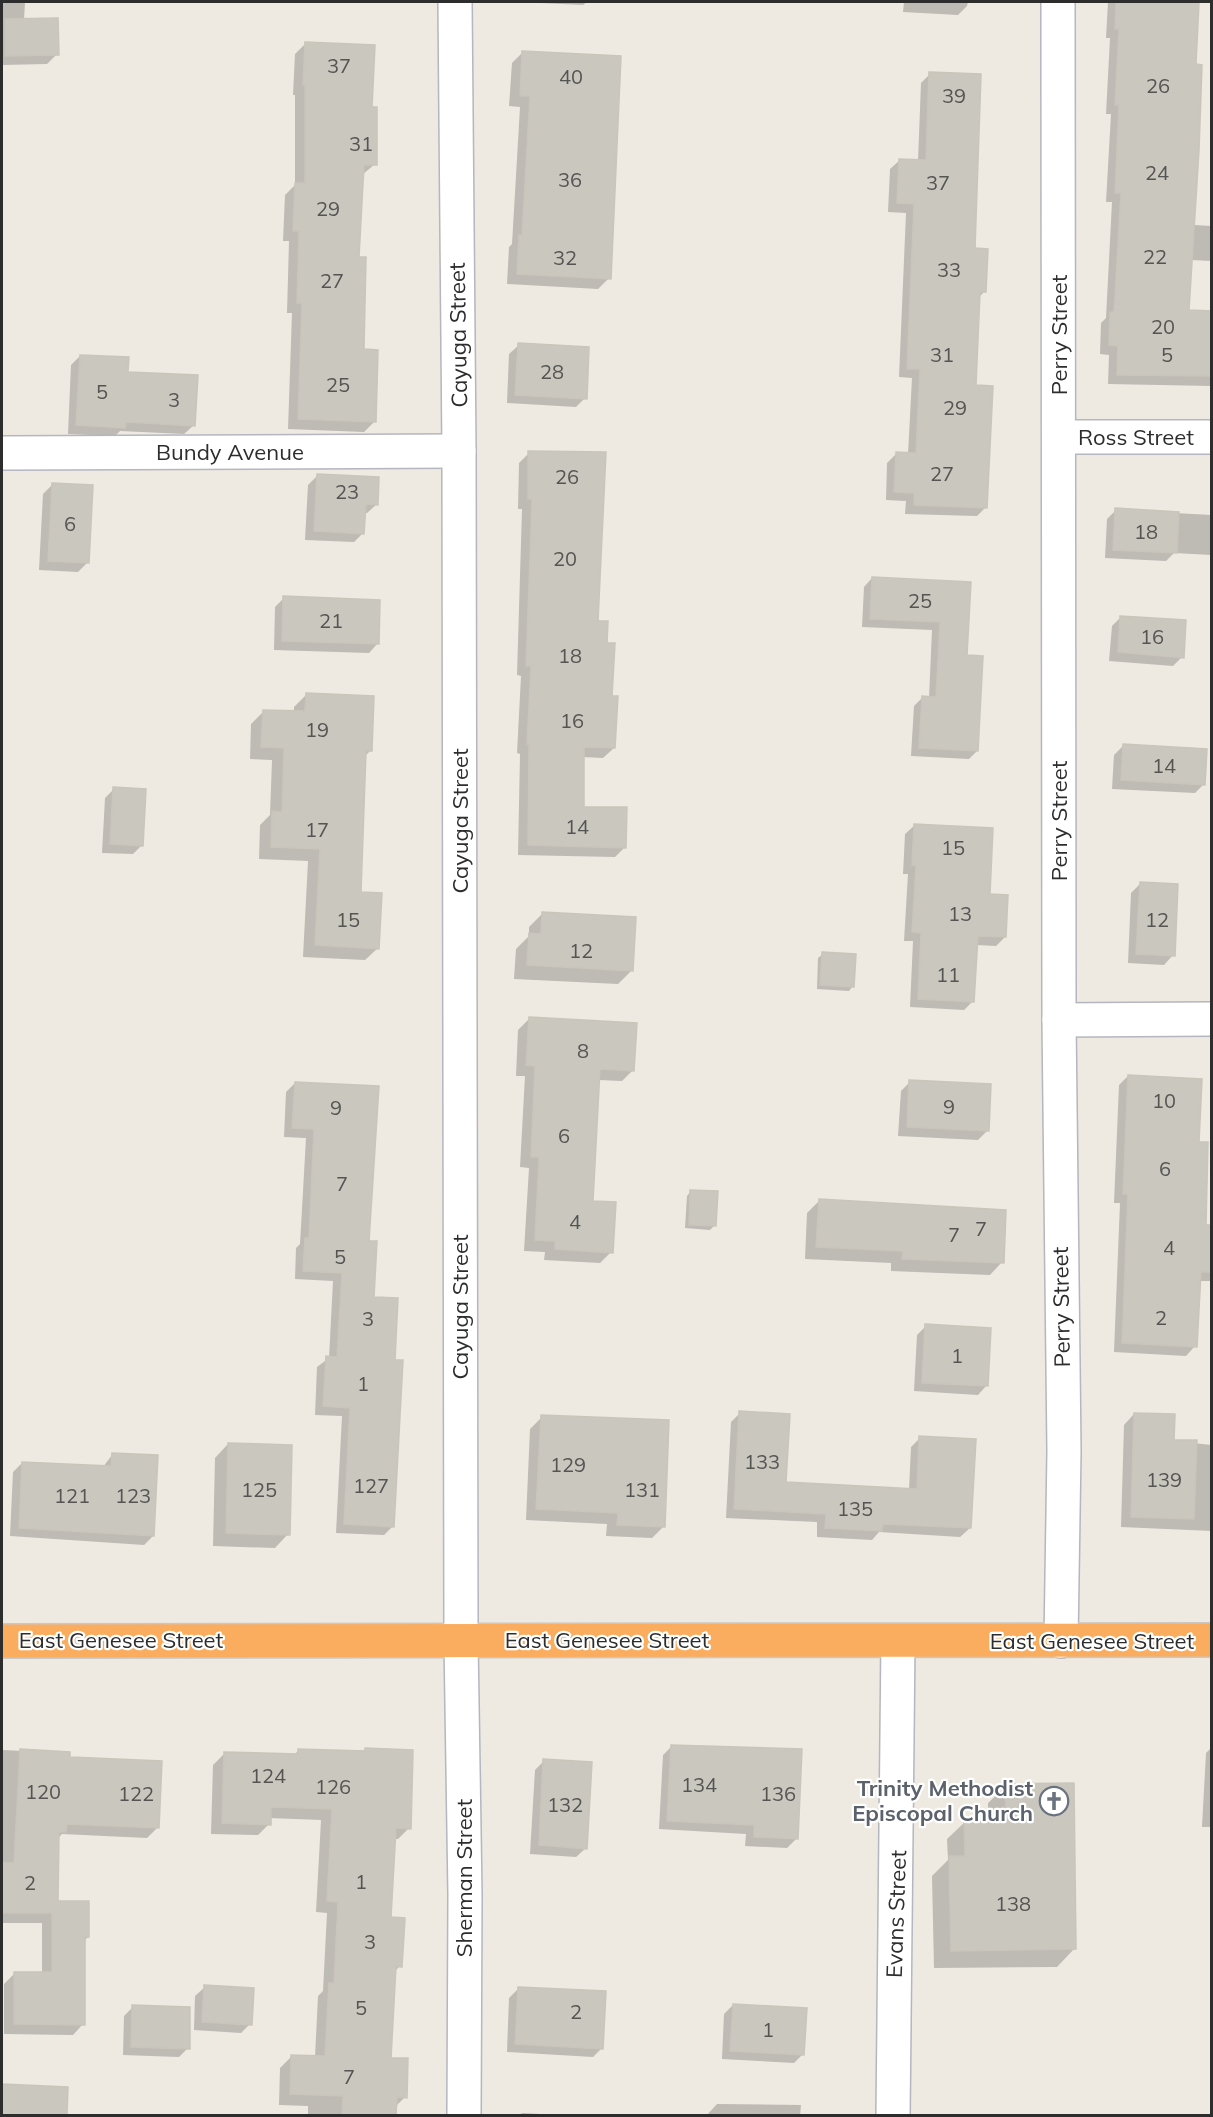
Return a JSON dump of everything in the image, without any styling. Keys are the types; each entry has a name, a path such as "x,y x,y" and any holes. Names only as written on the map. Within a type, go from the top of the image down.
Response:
{"highway":[{"name":"East Genesee Street","path":"2,1641 1212,1640"}],"street":[{"name":"Cayuga Street","path":"455,2 459,451 461,1640"},
{"name":"Perry Street","path":"1058,2 1059,1020 1064,1451 1061,1641"},
{"name":"Ross Street","path":"1060,437 1212,437"},
{"name":"Bundy Avenue","path":"2,453 459,451"},
{"path":"1059,1020 1212,1019"},
{"name":"Sherman Street","path":"461,1640 465,1895 464,2115"},
{"name":"Evans Street","path":"893,2115 898,1641"}],"building":[{"path":"1116,2 1199,2 1196,64 1202,65 1189,310 1212,311 1212,376 1117,375 1118,346 1109,345 1110,312 1114,312 1121,193 1115,193 1119,105 1115,105 1119,29 1115,29"},
{"path":"58,18 59,55 5,56 5,19"},
{"path":"305,42 375,45 372,107 377,107 377,165 364,165 359,257 366,257 364,349 378,350 376,422 298,419 302,303 297,303 299,231 293,231 295,183 305,183 305,85 303,85"},
{"path":"522,51 621,56 611,279 517,274 519,235 522,235 530,96 520,96"},
{"path":"929,72 981,74 975,248 988,249 986,292 980,292 976,385 993,386 987,508 914,505 914,493 894,492 896,452 916,453 920,369 907,369 914,204 897,203 899,159 926,160"},
{"path":"518,343 589,347 587,399 515,395"},
{"path":"80,355 129,357 128,372 198,375 195,426 126,422 125,428 76,425"},
{"path":"528,451 606,452 598,621 608,621 607,643 615,643 612,696 618,696 615,748 584,747 584,807 627,807 626,848 528,845 529,744 527,744 531,666 526,666 532,499 528,499"},
{"path":"317,474 379,477 378,505 366,504 364,534 314,531"},
{"path":"52,483 93,485 89,563 48,561"},
{"path":"1115,508 1179,512 1177,553 1113,550"},
{"path":"872,577 971,582 967,655 983,656 978,751 919,748 922,696 936,697 940,622 870,619"},
{"path":"283,596 380,600 379,644 282,641"},
{"path":"1120,616 1186,620 1184,658 1118,652"},
{"path":"306,693 374,696 372,751 366,751 361,892 382,893 379,949 315,945 320,849 271,847 272,811 282,812 284,748 261,747 263,710 305,711"},
{"path":"1123,744 1207,749 1205,785 1121,780"},
{"path":"113,787 146,789 143,846 110,844"},
{"path":"914,824 993,828 990,894 1008,895 1006,937 978,936 974,1002 918,999 921,933 912,932 916,866 912,865"},
{"path":"1140,882 1178,884 1175,956 1136,954"},
{"path":"542,912 636,917 633,971 527,965 529,933 541,934"},
{"path":"822,952 856,954 854,987 820,985"},
{"path":"529,1017 637,1023 634,1071 600,1069 593,1201 616,1202 613,1253 555,1249 555,1241 535,1240 539,1157 531,1157 535,1066 526,1065"},
{"path":"1128,1075 1202,1079 1199,1142 1208,1142 1206,1225 1212,1225 1212,1272 1201,1272 1197,1347 1122,1343 1128,1194 1123,1194"},
{"path":"909,1080 991,1084 989,1131 907,1127"},
{"path":"295,1082 379,1086 369,1241 377,1241 374,1297 398,1298 395,1360 403,1360 394,1527 344,1524 350,1408 323,1406 326,1356 337,1357 342,1273 303,1271 305,1238 309,1238 314,1129 292,1128"},
{"path":"690,1190 718,1191 716,1226 689,1225"},
{"path":"819,1199 1006,1210 1004,1263 902,1259 903,1251 816,1247"},
{"path":"925,1324 991,1328 988,1386 922,1383"},
{"path":"739,1411 790,1414 786,1482 917,1489 919,1436 976,1439 971,1528 883,1524 882,1531 825,1528 826,1514 734,1509"},
{"path":"1134,1413 1175,1414 1174,1440 1197,1440 1194,1519 1131,1517"},
{"path":"541,1415 669,1420 665,1527 617,1525 618,1513 536,1509"},
{"path":"228,1443 292,1445 290,1535 226,1533"},
{"path":"112,1453 158,1455 154,1536 19,1528 22,1462 111,1466"},
{"path":"671,1745 802,1749 798,1839 754,1837 754,1825 667,1821"},
{"path":"365,1748 413,1750 411,1829 396,1828 391,1917 405,1918 402,1967 396,1966 391,2058 408,2058 407,2098 397,2097 396,2115 342,2115 343,2096 290,2094 291,2055 325,2056 329,1983 334,1983 338,1902 327,1901 332,1809 271,1807 271,1825 222,1823 224,1752 298,1754 298,1749 365,1751"},
{"path":"20,1749 70,1752 70,1757 162,1761 159,1828 67,1824 66,1832 59,1832 58,1901 89,1901 89,1937 85,1937 85,2025 14,2024 14,1972 52,1972 52,1913 2,1913 2,1862 14,1863"},
{"path":"543,1759 592,1762 587,1849 539,1845"},
{"path":"1074,1783 1076,1949 951,1951 949,1856 965,1856 964,1820 1006,1819 1005,1784"},
{"path":"204,1985 254,1988 252,2025 202,2022"},
{"path":"518,1987 606,1991 603,2049 515,2044"},
{"path":"733,2004 807,2008 804,2055 730,2051"},
{"path":"132,2005 190,2007 190,2049 131,2047"},
{"path":"2,2084 68,2087 67,2115 2,2115"}],"place":[{"name":"Trinity Methodist Episcopal Church","path":"1054,1801"}]}
